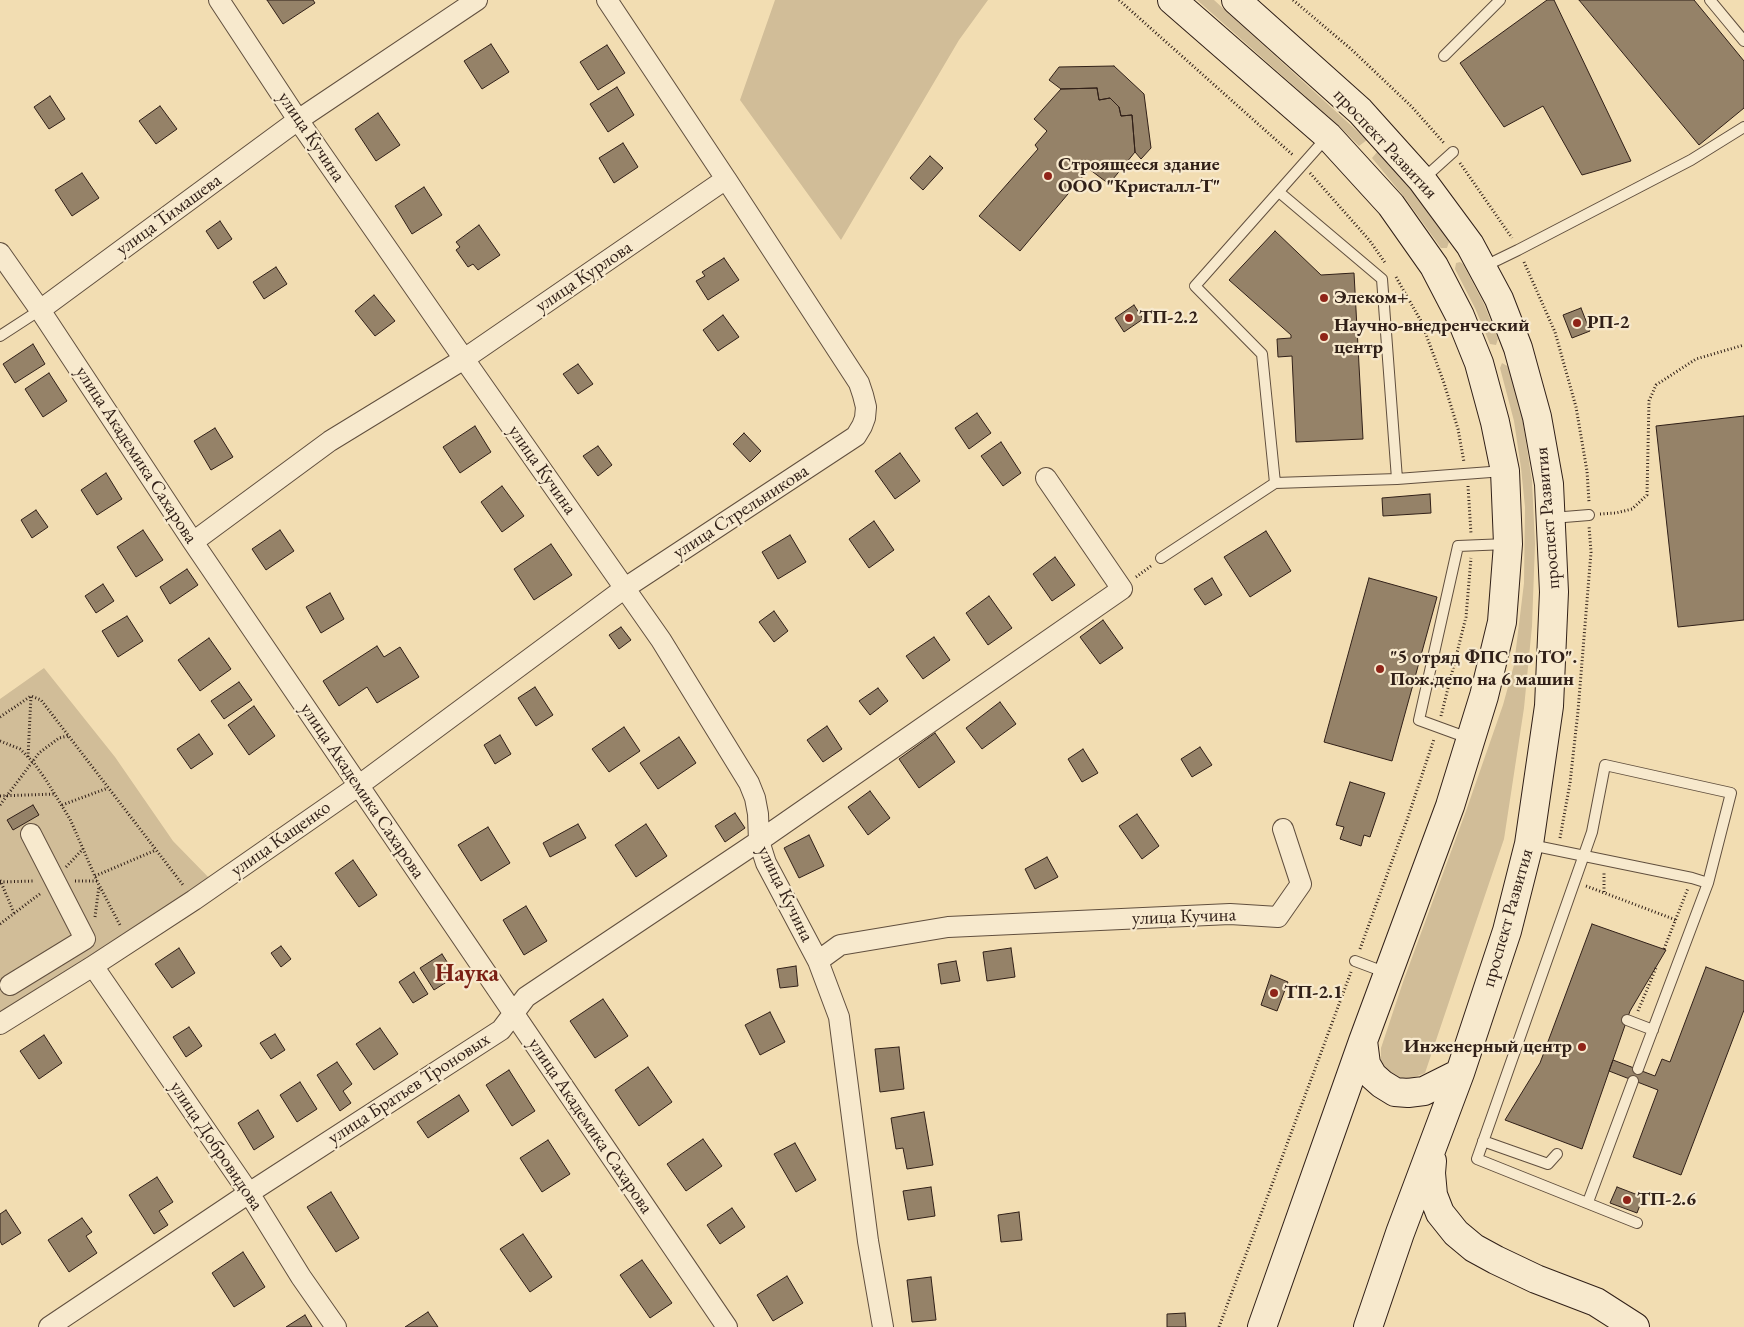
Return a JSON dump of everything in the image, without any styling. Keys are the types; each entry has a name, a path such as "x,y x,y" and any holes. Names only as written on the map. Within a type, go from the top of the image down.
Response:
{"street":[{"name":"улица Кучина","path":"220,0 298,120 626,588 661,640 749,783 755,798 758,814 759,841 766,862 818,961 839,1018 868,1242 883,1327"},
{"name":"улица Тимашева","path":"40,310 298,120 477,0"},
{"path":"607,0 726,179"},
{"name":"проспект Развития","path":"1172,0 1328,136 1391,206 1434,266 1460,316 1479,363 1495,422 1505,471 1508,544 1502,622 1484,696 1450,806 1363,1041 1262,1327"},
{"name":"проспект Развития","path":"1236,0 1360,111 1422,180 1476,256 1498,300 1518,348 1538,417 1549,484 1554,592 1548,706 1529,844 1507,932 1460,1073 1368,1327"},
{"name":"улица Курлова","path":"193,542 330,441 464,359 726,179"},
{"name":"улица Стрельникова","path":"626,588 856,436 862,426 866,407 859,383 726,179"},
{"name":"улица Академика Сахарова","path":"0,253 358,786 727,1327"},
{"path":"1434,266 1476,256"},
{"path":"1479,363 1518,348"},
{"path":"1046,478 1122,589"},
{"name":"улица Кащенко","path":"0,1024 194,900 358,786 626,588"},
{"name":"улица Братьев Троновых","path":"49,1327 249,1193 501,1030 526,997 759,841 1122,589"},
{"name":"улица Кучина","path":"818,961 840,945 948,927 1230,914 1278,917 1301,884 1283,829"},
{"path":"10,985 85,939 31,834"},
{"name":"улица Добровидова","path":"92,966 249,1193 336,1327"},
{"name":"проспект Развития","path":"1363,1041 1366,1064 1373,1076 1395,1092 1424,1091 1460,1073"},
{"path":"1434,1142 1431,1173 1433,1194 1440,1213 1456,1233 1474,1248 1496,1260 1536,1279 1596,1302 1635,1327"}],"lane":[{"path":"1444,56 1500,0"},
{"path":"1710,0 1744,40"},
{"path":"1476,256 1518,250 1691,160 1744,127"},
{"path":"1275,483 1262,354 1195,286 1328,136"},
{"path":"1422,180 1453,152"},
{"path":"1279,192 1382,280 1396,479"},
{"path":"0,336 40,310"},
{"path":"1161,558 1275,483 1396,479 1505,471"},
{"path":"1551,518 1589,515"},
{"path":"1471,739 1419,720 1458,546 1508,544"},
{"path":"1637,1223 1477,1159 1592,832 1605,764 1731,793 1708,883 1638,1069"},
{"path":"1529,844 1708,883"},
{"path":"1355,961 1388,973"},
{"path":"1627,1020 1653,1030"},
{"path":"1588,1202 1634,1081"},
{"path":"1483,1141 1548,1164 1557,1154"}],"path":[{"path":"1119,0 1303,164 1370,240 1398,280 1422,321 1458,429 1467,474 1472,545 1466,617 1438,727 1407,820 1218,1327"},
{"path":"1589,515 1616,513 1632,509 1647,495 1649,401 1656,385 1696,358 1744,345"},
{"path":"1122,589 1161,558"},
{"path":"0,717 31,696"},
{"path":"31,696 41,700 194,900"},
{"path":"28,758 31,696"},
{"path":"0,805 39,753 59,738 68,736"},
{"path":"0,741 20,750 32,761 62,805 121,928"},
{"path":"62,805 108,788"},
{"path":"0,796 54,794"},
{"path":"60,874 83,849"},
{"path":"96,876 156,850"},
{"path":"14,913 0,881 42,881"},
{"path":"72,881 98,883"},
{"path":"85,939 93,929 98,883"},
{"path":"1583,895 1586,885 1676,920"},
{"path":"0,924 46,889"}],"shaded area":[{"path":"775,0 988,0 959,40 841,240 740,100"},
{"path":"1197,0 1214,0 1367,140 1359,146"},
{"path":"1378,151 1412,190 1449,242 1447,248 1441,248 1405,198 1372,158"},
{"path":"1460,262 1463,264 1484,304 1498,339 1496,345 1490,344 1475,308 1455,269 1456,263"},
{"path":"1502,363 1509,367 1523,422 1532,481 1535,544 1532,626 1524,708 1504,839 1425,1073 1407,1080 1395,1079 1381,1066 1381,1048 1503,705 1514,665 1524,583 1525,507 1514,421 1500,368"},
{"path":"44,668 115,757 173,841 213,882 0,1012 0,699"}],"building":[{"path":"267,0 313,0 315,3 283,24"},
{"path":"1547,0 1554,0 1631,161 1582,175 1543,106 1504,127 1460,63"},
{"path":"1579,0 1694,0 1744,61 1744,108 1699,145"},
{"path":"491,44 509,72 482,89 464,61"},
{"path":"607,45 625,73 598,90 580,62"},
{"path":"1114,66 1144,94 1151,148 1141,159 1135,152 1132,115 1121,116 1119,107 1110,98 1099,100 1097,88 1061,89 1049,80 1059,67"},
{"path":"617,87 634,115 608,132 590,104"},
{"name":"Строящееся здание ООО \"Кристалл-Т\"","path":"1097,88 1099,100 1110,98 1119,107 1121,116 1132,115 1135,152 1109,184 1089,169 1020,251 979,216 1038,149 1035,145 1047,131 1034,119 1061,89"},
{"path":"50,96 65,119 49,129 34,107"},
{"path":"160,106 177,129 156,144 139,121"},
{"path":"378,113 400,145 376,161 355,129"},
{"path":"623,143 638,167 614,183 599,158"},
{"path":"930,156 943,168 923,190 910,178"},
{"path":"82,173 99,198 72,216 55,190"},
{"path":"424,187 442,215 412,234 395,206"},
{"path":"220,221 232,239 218,249 206,231"},
{"path":"479,225 500,255 478,270 473,264 468,267 456,250 460,247 456,242"},
{"name":"Научно-внедренческий центр","path":"1275,231 1321,275 1354,273 1363,439 1296,442 1292,356 1278,357 1277,339 1291,338 1291,335 1229,280"},
{"path":"724,258 739,280 708,300 696,281 705,276 702,272"},
{"path":"276,267 287,284 264,299 253,282"},
{"path":"374,295 395,321 375,336 355,311"},
{"name":"ТП-2.2","path":"1134,305 1143,319 1124,332 1115,318"},
{"name":"РП-2","path":"1581,308 1590,331 1572,338 1563,315"},
{"path":"723,315 739,337 718,351 703,330"},
{"path":"33,344 45,364 15,383 3,364"},
{"path":"578,364 593,384 578,394 563,374"},
{"path":"49,373 67,401 43,417 25,389"},
{"path":"977,413 991,433 969,449 955,428"},
{"path":"1744,416 1744,620 1678,627 1656,426"},
{"path":"475,426 491,452 460,473 443,447"},
{"path":"215,428 233,457 211,470 194,441"},
{"path":"744,433 761,451 750,462 733,444"},
{"path":"1001,442 1021,473 1003,486 981,456"},
{"path":"598,446 612,465 598,476 583,456"},
{"path":"900,453 920,481 895,499 875,471"},
{"path":"106,473 122,499 97,515 81,490"},
{"path":"502,486 524,516 502,532 481,502"},
{"path":"1430,494 1431,513 1383,516 1382,498"},
{"path":"36,510 48,527 32,538 21,520"},
{"path":"874,521 894,550 869,568 849,539"},
{"path":"143,530 163,560 136,577 117,547"},
{"path":"280,530 294,551 266,570 252,549"},
{"path":"1266,531 1291,571 1250,597 1224,557"},
{"path":"790,535 806,562 778,579 762,552"},
{"path":"551,544 572,575 534,600 514,569"},
{"path":"1055,557 1075,585 1052,601 1033,574"},
{"path":"187,569 198,585 170,604 160,587"},
{"path":"1212,578 1222,595 1205,605 1194,589"},
{"name":"\"5 отряд ФПС по ТО\". Пож.депо на 6 машин","path":"1369,578 1437,597 1392,761 1324,742"},
{"path":"103,584 114,601 96,613 85,596"},
{"path":"330,593 344,619 321,633 306,607"},
{"path":"989,596 1012,628 988,645 966,613"},
{"path":"774,611 788,631 774,642 759,622"},
{"path":"127,616 143,641 118,657 102,631"},
{"path":"1103,620 1123,648 1100,664 1080,637"},
{"path":"621,627 631,640 619,649 609,635"},
{"path":"934,637 950,660 923,679 906,656"},
{"path":"209,638 231,669 200,691 178,660"},
{"path":"377,646 384,657 400,647 419,677 377,703 367,687 339,706 323,681"},
{"path":"239,682 252,700 224,719 211,701"},
{"path":"535,687 553,715 536,726 518,698"},
{"path":"878,688 888,701 870,715 859,701"},
{"path":"1000,702 1016,724 982,749 966,728"},
{"path":"254,706 275,736 249,755 228,725"},
{"path":"827,726 842,749 823,762 807,740"},
{"path":"624,727 640,751 609,772 592,749"},
{"path":"935,733 955,762 919,788 899,759"},
{"path":"199,734 213,754 191,769 177,749"},
{"path":"500,735 511,754 495,764 484,745"},
{"path":"679,737 696,763 658,789 640,763"},
{"path":"1200,747 1212,765 1192,777 1181,759"},
{"path":"1083,749 1098,773 1082,782 1068,759"},
{"path":"1350,782 1385,793 1370,837 1364,835 1361,846 1340,839 1344,827 1336,825"},
{"path":"870,791 890,818 868,835 848,807"},
{"path":"33,805 39,815 13,830 7,820"},
{"path":"735,813 745,828 725,842 715,826"},
{"path":"1137,814 1159,846 1142,859 1119,826"},
{"path":"578,824 586,838 550,857 543,843"},
{"path":"646,824 667,856 636,877 615,845"},
{"path":"488,827 510,863 481,881 458,845"},
{"path":"809,835 824,866 799,878 784,848"},
{"path":"1047,857 1058,877 1035,889 1025,869"},
{"path":"353,860 377,895 359,907 335,873"},
{"path":"526,906 547,941 524,955 503,920"},
{"name":"Инженерный центр","path":"1592,924 1666,950 1630,1011 1582,1149 1505,1120 1540,1063"},
{"path":"281,946 291,959 281,967 271,953"},
{"path":"179,948 195,973 172,988 155,964"},
{"path":"1011,948 1015,977 987,981 983,952"},
{"path":"442,954 456,976 434,990 420,968"},
{"path":"956,961 960,981 941,984 938,964"},
{"path":"796,966 798,986 780,988 777,969"},
{"path":"1706,967 1744,981 1744,1010 1681,1175 1633,1157 1658,1090 1609,1071 1613,1060 1655,1076 1662,1059 1670,1062"},
{"path":"414,972 428,994 413,1003 399,982"},
{"name":"ТП-2.1","path":"1271,975 1288,982 1277,1011 1261,1005"},
{"path":"603,999 628,1036 595,1058 570,1021"},
{"path":"770,1012 785,1042 760,1055 745,1025"},
{"path":"189,1027 202,1046 186,1057 173,1037"},
{"path":"380,1028 398,1054 374,1070 356,1044"},
{"path":"275,1034 285,1050 271,1059 260,1043"},
{"path":"44,1035 62,1063 39,1079 20,1051"},
{"path":"899,1047 904,1089 880,1092 875,1049"},
{"path":"337,1062 352,1084 343,1091 351,1103 340,1111 317,1075"},
{"path":"648,1067 672,1102 639,1126 615,1090"},
{"path":"509,1070 535,1111 512,1126 486,1085"},
{"path":"300,1082 317,1109 297,1122 280,1095"},
{"path":"459,1095 469,1111 428,1138 417,1122"},
{"path":"258,1110 274,1137 254,1150 238,1123"},
{"path":"924,1112 933,1165 907,1169 903,1148 896,1149 891,1118"},
{"path":"703,1139 722,1166 686,1191 667,1164"},
{"path":"548,1140 570,1174 542,1192 520,1158"},
{"path":"795,1143 816,1180 796,1192 774,1154"},
{"path":"157,1177 173,1202 159,1211 168,1225 154,1234 129,1195"},
{"path":"931,1187 935,1216 908,1220 903,1191"},
{"name":"ТП-2.6","path":"1617,1187 1643,1197 1637,1213 1610,1203"},
{"path":"331,1192 359,1238 336,1252 307,1207"},
{"path":"732,1208 745,1227 720,1244 707,1225"},
{"path":"6,1210 21,1233 2,1245 0,1241 0,1214"},
{"path":"1019,1212 1022,1240 1001,1242 998,1215"},
{"path":"82,1218 92,1232 86,1236 97,1253 69,1272 48,1240"},
{"path":"523,1234 552,1277 530,1292 500,1249"},
{"path":"243,1252 265,1287 234,1307 212,1273"},
{"path":"642,1260 672,1303 650,1318 620,1275"},
{"path":"787,1276 803,1303 773,1321 757,1295"},
{"path":"931,1277 936,1320 912,1322 907,1280"},
{"path":"428,1312 438,1327 405,1327"},
{"path":"1185,1313 1186,1327 1167,1327 1167,1314"},
{"path":"305,1315 312,1327 286,1327"}],"place":[{"name":"Строящееся здание ООО \"Кристалл-Т\"","path":"1048,176"},
{"name":"Элеком+","path":"1324,298"},
{"name":"ТП-2.2","path":"1129,318"},
{"name":"РП-2","path":"1577,323"},
{"name":"Научно-внедренческий центр","path":"1324,337"},
{"name":"\"5 отряд ФПС по ТО\". Пож.депо на 6 машин","path":"1380,669"},
{"name":"ТП-2.1","path":"1274,993"},
{"name":"Инженерный центр","path":"1582,1047"},
{"name":"ТП-2.6","path":"1627,1200"}],"district":[{"name":"Наука","path":"467,974"}]}
